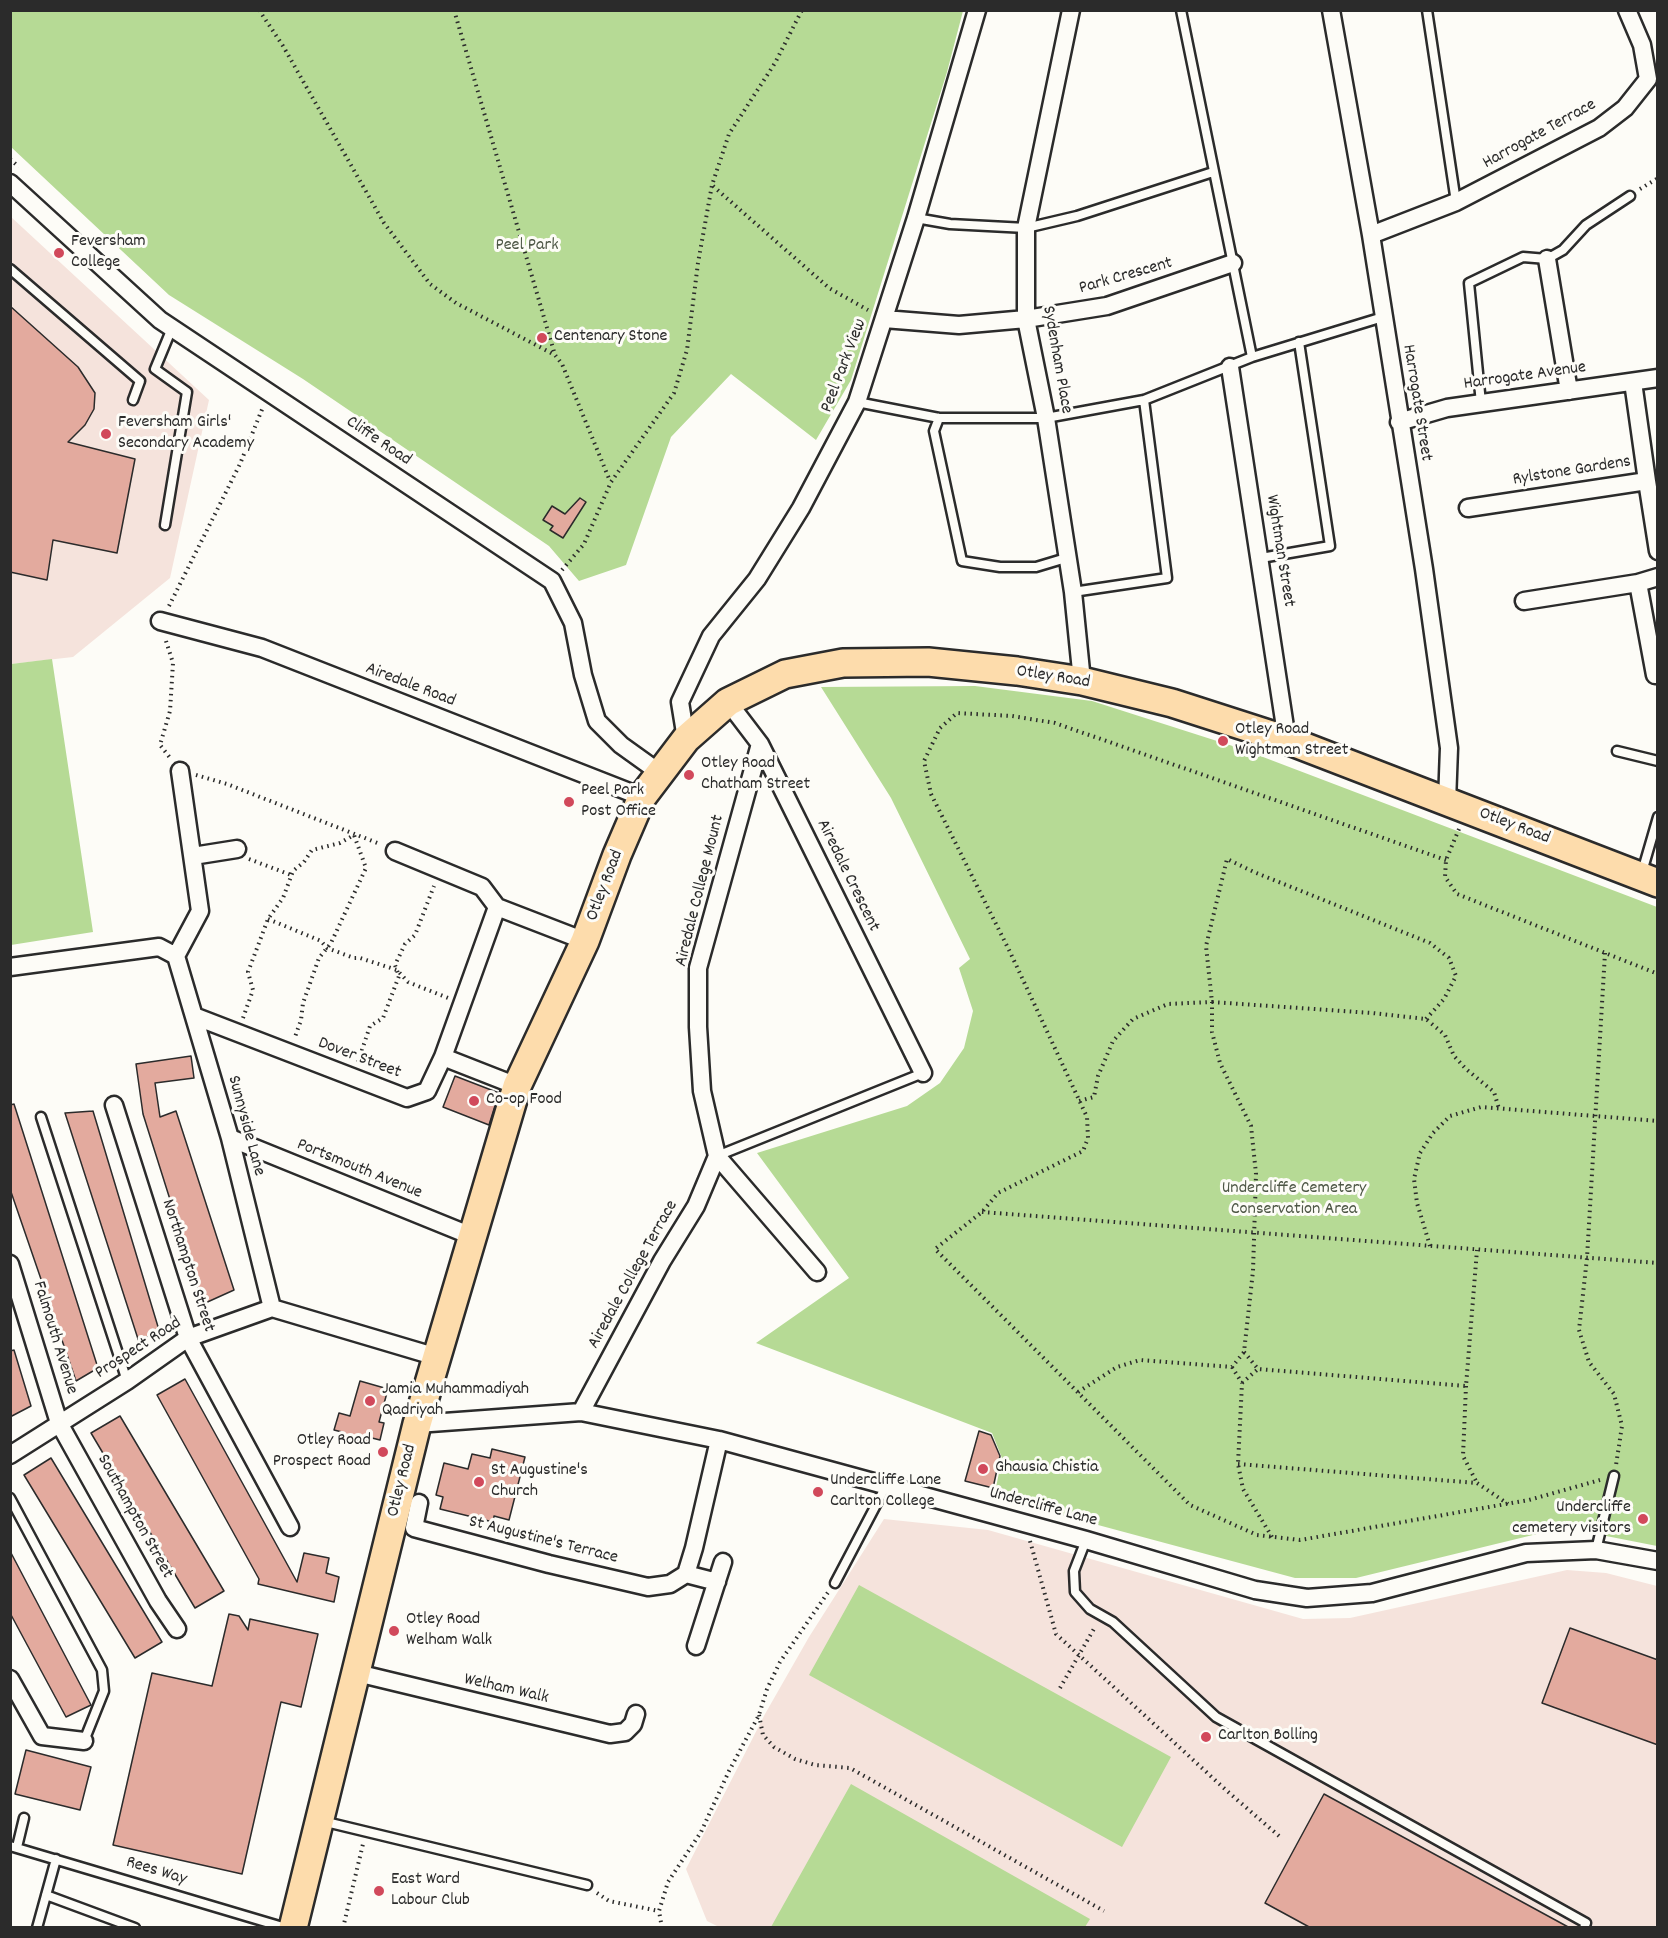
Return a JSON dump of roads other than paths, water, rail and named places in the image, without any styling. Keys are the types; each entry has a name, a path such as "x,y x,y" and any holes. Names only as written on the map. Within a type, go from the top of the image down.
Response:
{"main road":[{"name":"Otley Road","path":"293,1928 417,1424 517,1086 585,941 617,855 642,797 686,739 728,702 785,674 843,663 928,662 1017,671 1082,681 1172,703 1287,740 1650,879"}],"street":[{"name":"Peel Park View","path":"686,739 680,702 711,636 764,568 801,508 856,402 916,218 977,10"},
{"name":"Sydenham Place","path":"1071,10 1026,228 1026,319 1046,418 1073,592 1082,681"},
{"name":"Harrogate Street","path":"1331,10 1371,235 1424,569 1457,806"},
{"name":"Harrogate Terrace","path":"1371,235 1456,202 1599,128 1625,108 1653,81 1628,10"},
{"name":"Cliffe Road","path":"12,189 160,320 552,581 573,623 583,675 597,721 621,745 660,773"},
{"path":"1548,259 1569,391"},
{"name":"Park Crescent","path":"884,319 959,325 1026,319 1107,306 1233,263"},
{"name":"Wightman Street","path":"1230,367 1287,740"},
{"name":"Harrogate Avenue","path":"1399,422 1447,408 1658,378"},
{"path":"1633,382 1647,481"},
{"name":"Rylstone Gardens","path":"1468,508 1647,481 1658,551"},
{"path":"1524,601 1638,583 1658,577"},
{"path":"1638,583 1655,675 1658,675"},
{"name":"Airedale Road","path":"160,621 262,648 642,797"},
{"name":"Airedale Crescent","path":"728,702 760,744 923,1072"},
{"name":"Airedale College Mount","path":"717,1156 702,1091 698,1027 698,968 760,744"},
{"path":"10,968 159,946 176,956 200,911 180,771"},
{"path":"193,856 237,849"},
{"path":"395,850 482,887 497,907 585,941"},
{"name":"Dover Street","path":"194,1016 407,1098 427,1090 443,1057 497,907"},
{"name":"Sunnyside Lane","path":"176,956 230,1138 272,1308"},
{"path":"443,1057 517,1086"},
{"name":"Northampton Street","path":"114,1105 188,1338 290,1527"},
{"name":"Portsmouth Avenue","path":"230,1138 474,1237"},
{"path":"717,1156 817,1272"},
{"name":"Airedale College Terrace","path":"581,1412 662,1261 696,1206 717,1156"},
{"name":"Falmouth Avenue","path":"10,1264 59,1424"},
{"path":"272,1308 437,1357"},
{"name":"Prospect Road","path":"10,1455 127,1381 188,1338 272,1308"},
{"name":"Undercliffe Lane","path":"417,1424 581,1412 719,1440 1086,1540 1255,1590 1307,1598 1372,1593 1526,1553 1596,1550 1658,1561"},
{"name":"Southampton Street","path":"59,1424 158,1601 177,1629"},
{"path":"717,1582 686,1574 719,1440"},
{"name":"St Augustine's Terrace","path":"418,1503 414,1528 549,1564 648,1587 670,1584 686,1574"},
{"path":"696,1646 723,1562"},
{"name":"Welham Walk","path":"357,1673 610,1734 625,1732 633,1724 636,1714"},
{"path":"10,1679 42,1736 84,1741"}],"lane":[{"path":"1181,10 1252,357"},
{"path":"1427,10 1456,202"},
{"path":"916,218 950,224 1026,228 1077,216 1214,172"},
{"path":"1481,403 1469,283 1523,257 1548,259 1563,250 1586,225 1630,196"},
{"path":"10,269 140,381 134,400"},
{"path":"856,402 939,418 1046,418 1144,400 1252,357 1383,317"},
{"path":"165,525 187,392 155,369 172,328"},
{"path":"1261,558 1330,546 1299,342"},
{"path":"1073,592 1167,578 1144,400"},
{"path":"939,418 934,431 962,561 1000,567 1036,567 1066,558"},
{"path":"1617,751 1658,761"},
{"path":"1650,879 1658,817"},
{"path":"717,1156 923,1072"},
{"path":"41,1117 127,1381"},
{"path":"1596,1550 1614,1476"},
{"path":"835,1583 886,1486"},
{"path":"10,1498 102,1670 104,1691 84,1741"},
{"path":"1086,1540 1074,1571 1075,1592 1090,1609 1113,1622 1216,1717 1586,1923 1584,1928"},
{"name":"Rees Way","path":"24,1818 14,1846 286,1928"},
{"path":"319,1820 587,1885"},
{"path":"37,1928 56,1859"},
{"path":"46,1895 135,1928"}],"place":[{"name":"Feversham College","path":"59,253"},
{"name":"Centenary Stone","path":"542,338"},
{"name":"Feversham Girls' Secondary Academy","path":"106,434"},
{"name":"Otley Road Wightman Street","path":"1223,741"},
{"name":"Otley Road Chatham Street","path":"689,775"},
{"name":"Peel Park Post Office","path":"569,802"},
{"name":"Co-op Food","path":"474,1101"},
{"name":"Jamia Muhammadiyah Qadriyah","path":"370,1401"},
{"name":"Otley Road Prospect Road","path":"383,1452"},
{"name":"Ghausia Chistia","path":"983,1469"},
{"name":"St Augustine's Church","path":"479,1482"},
{"name":"Undercliffe Lane Carlton College","path":"818,1492"},
{"name":"Undercliffe cemetery visitors","path":"1643,1519"},
{"name":"Otley Road Welham Walk","path":"394,1631"},
{"name":"Carlton Bolling","path":"1206,1737"},
{"name":"East Ward Labour Club","path":"379,1891"}],"park label":[{"name":"Peel Park","path":"527,247"},
{"name":"Undercliffe Cemetery Conservation Area","path":"1294,1200"}]}
